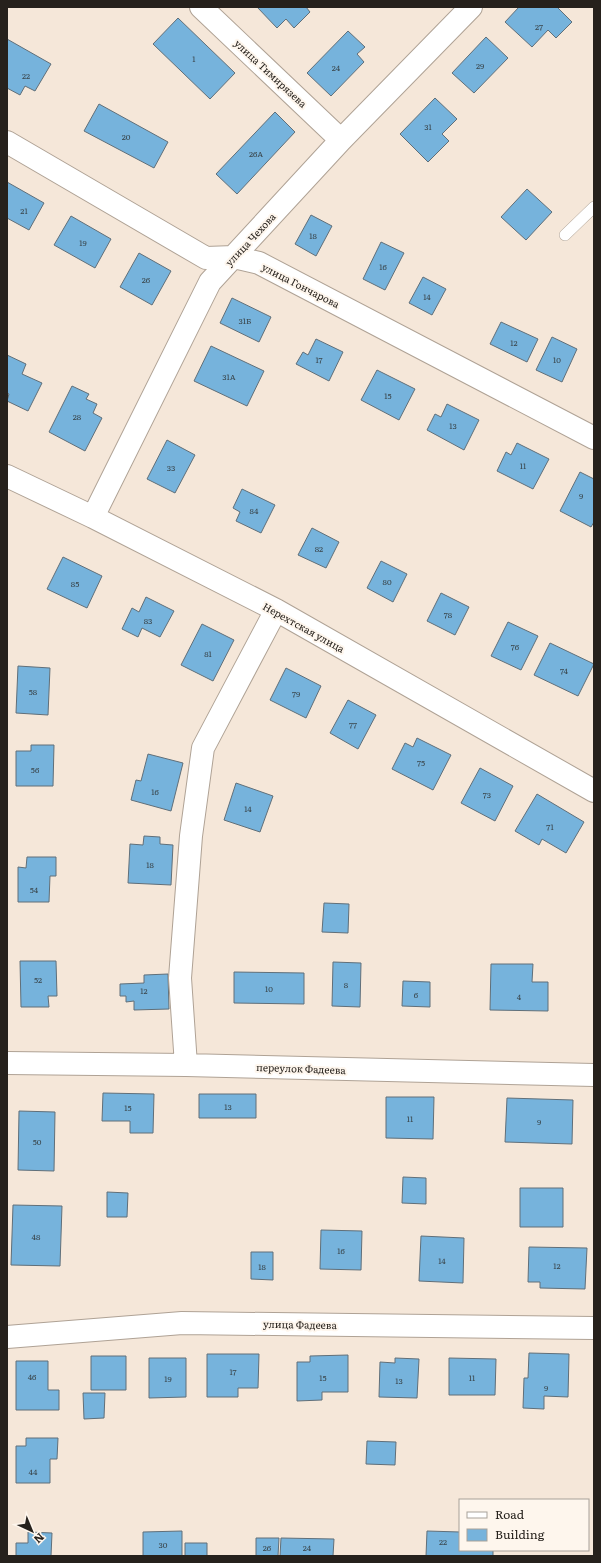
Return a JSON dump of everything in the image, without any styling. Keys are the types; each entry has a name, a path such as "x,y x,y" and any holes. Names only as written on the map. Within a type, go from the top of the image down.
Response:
{"street":[{"name":"улица Тимирязева","path":"201,7 341,140"},
{"name":"улица Чехова","path":"93,517 210,282 341,140 471,7"},
{"name":"улица Гончарова","path":"7,142 206,258 234,257 259,263 594,438"},
{"name":"Нерехтская улица","path":"8,478 93,517 276,610 594,790"},
{"path":"186,1065 180,978 191,836 203,748 276,610"},
{"name":"переулок Фадеева","path":"7,1063 186,1065 594,1075"},
{"name":"улица Фадеева","path":"7,1337 182,1323 594,1328"}],"lane":[{"path":"565,235 594,207"}],"building":[{"path":"257,7 306,7 310,12 294,28 286,19 277,28"},
{"path":"519,7 557,7 572,22 556,38 548,30 532,47 505,22"},
{"path":"178,18 235,73 210,99 153,44"},
{"path":"348,31 365,47 357,54 364,62 331,96 307,73"},
{"path":"486,37 508,58 474,93 452,73"},
{"path":"7,39 51,64 35,91 25,86 20,95 7,88"},
{"path":"435,98 457,119 442,134 449,141 428,162 400,134"},
{"path":"99,104 168,142 154,168 84,131"},
{"path":"275,112 295,132 237,194 216,174"},
{"path":"7,182 44,203 29,230 7,218"},
{"path":"527,189 552,212 526,240 501,217"},
{"path":"311,215 332,226 316,256 295,244"},
{"path":"71,216 111,239 95,268 54,245"},
{"path":"381,242 404,253 385,290 363,279"},
{"path":"139,253 171,271 152,305 120,287"},
{"path":"423,277 446,289 432,315 409,303"},
{"path":"232,298 271,317 259,342 220,323"},
{"path":"501,322 538,339 527,362 490,344"},
{"path":"552,337 577,349 562,382 536,370"},
{"path":"316,339 343,352 329,381 296,364 303,352 308,355"},
{"path":"211,346 264,371 247,406 194,381"},
{"path":"7,355 26,364 22,374 42,383 28,411 7,401 9,394 7,393"},
{"path":"377,370 415,389 399,420 361,400"},
{"path":"72,386 89,394 86,399 97,404 93,413 102,418 85,451 49,432"},
{"path":"447,404 479,420 464,450 427,430 435,414 441,417"},
{"path":"167,440 195,455 175,493 147,479"},
{"path":"517,443 549,459 533,489 497,471 506,452 511,455"},
{"path":"580,472 594,479 594,522 591,527 560,511"},
{"path":"242,489 275,505 261,533 236,521 240,512 233,508"},
{"path":"312,528 339,542 326,568 298,555"},
{"path":"63,557 102,576 87,608 47,589"},
{"path":"381,561 407,574 393,602 367,588"},
{"path":"441,593 469,607 455,635 427,621"},
{"path":"146,597 174,611 160,637 142,628 138,637 122,629 132,608 139,612"},
{"path":"508,622 538,636 521,670 491,656"},
{"path":"202,624 234,640 213,681 181,665"},
{"path":"550,643 594,664 578,696 534,675"},
{"path":"18,666 50,668 48,715 16,713"},
{"path":"286,668 321,686 306,718 270,700"},
{"path":"348,700 376,715 358,749 330,733"},
{"path":"417,738 451,755 433,790 392,769 405,743 413,747"},
{"path":"31,745 54,745 53,786 16,786 16,751 31,751"},
{"path":"148,754 183,763 171,811 131,800 136,780 141,781"},
{"path":"480,768 513,786 495,821 461,803"},
{"path":"236,783 273,796 260,832 224,820"},
{"path":"537,794 584,822 566,853 542,839 539,845 515,831"},
{"path":"144,836 160,837 160,844 173,845 171,885 128,883 130,844 143,845"},
{"path":"27,857 56,857 56,876 50,876 49,902 18,902 18,867 26,868"},
{"path":"324,903 349,904 348,933 322,932"},
{"path":"20,961 56,961 57,996 48,996 49,1007 21,1007"},
{"path":"333,962 361,963 360,1007 332,1006"},
{"path":"491,964 533,964 532,982 548,982 548,1011 490,1010"},
{"path":"234,972 304,973 304,1004 234,1003"},
{"path":"168,974 169,1009 134,1010 134,1001 126,1002 126,996 120,996 120,984 144,983 144,975"},
{"path":"403,981 430,982 430,1007 402,1006"},
{"path":"103,1093 154,1094 153,1133 130,1133 130,1121 102,1121"},
{"path":"199,1094 256,1094 256,1118 199,1118"},
{"path":"386,1097 434,1097 433,1139 386,1138"},
{"path":"507,1098 573,1100 572,1144 505,1142"},
{"path":"19,1111 55,1112 54,1171 18,1170"},
{"path":"403,1177 426,1178 426,1204 402,1203"},
{"path":"520,1188 563,1188 563,1227 520,1227"},
{"path":"107,1192 128,1193 127,1217 107,1217"},
{"path":"13,1205 62,1206 60,1266 11,1265"},
{"path":"321,1230 362,1231 361,1270 320,1269"},
{"path":"421,1236 464,1238 463,1283 419,1281"},
{"path":"529,1247 587,1248 585,1289 540,1288 540,1282 528,1282"},
{"path":"251,1252 273,1252 273,1280 251,1279"},
{"path":"529,1353 569,1354 568,1397 544,1396 544,1409 523,1408 524,1378 528,1378"},
{"path":"207,1354 259,1354 258,1388 238,1388 238,1397 207,1397"},
{"path":"348,1355 348,1392 322,1392 322,1400 297,1401 297,1362 310,1362 310,1356"},
{"path":"91,1356 126,1356 126,1390 91,1390"},
{"path":"149,1358 186,1358 186,1397 149,1398"},
{"path":"395,1358 419,1359 417,1398 379,1397 380,1362 395,1363"},
{"path":"449,1358 496,1359 495,1395 449,1395"},
{"path":"16,1361 48,1361 48,1390 59,1390 59,1410 16,1410"},
{"path":"83,1393 105,1393 104,1418 84,1419"},
{"path":"26,1438 58,1438 57,1459 50,1459 50,1483 16,1483 16,1446 26,1446"},
{"path":"367,1441 396,1442 395,1465 366,1464"},
{"path":"182,1531 182,1556 143,1556 143,1532"},
{"path":"427,1531 459,1532 459,1551 493,1551 493,1556 426,1556"},
{"path":"28,1532 52,1533 51,1556 16,1556 16,1543 28,1543"},
{"path":"256,1538 279,1538 278,1556 256,1556"},
{"path":"281,1538 334,1539 333,1556 280,1556"},
{"path":"185,1543 207,1543 207,1556 185,1556"}]}
